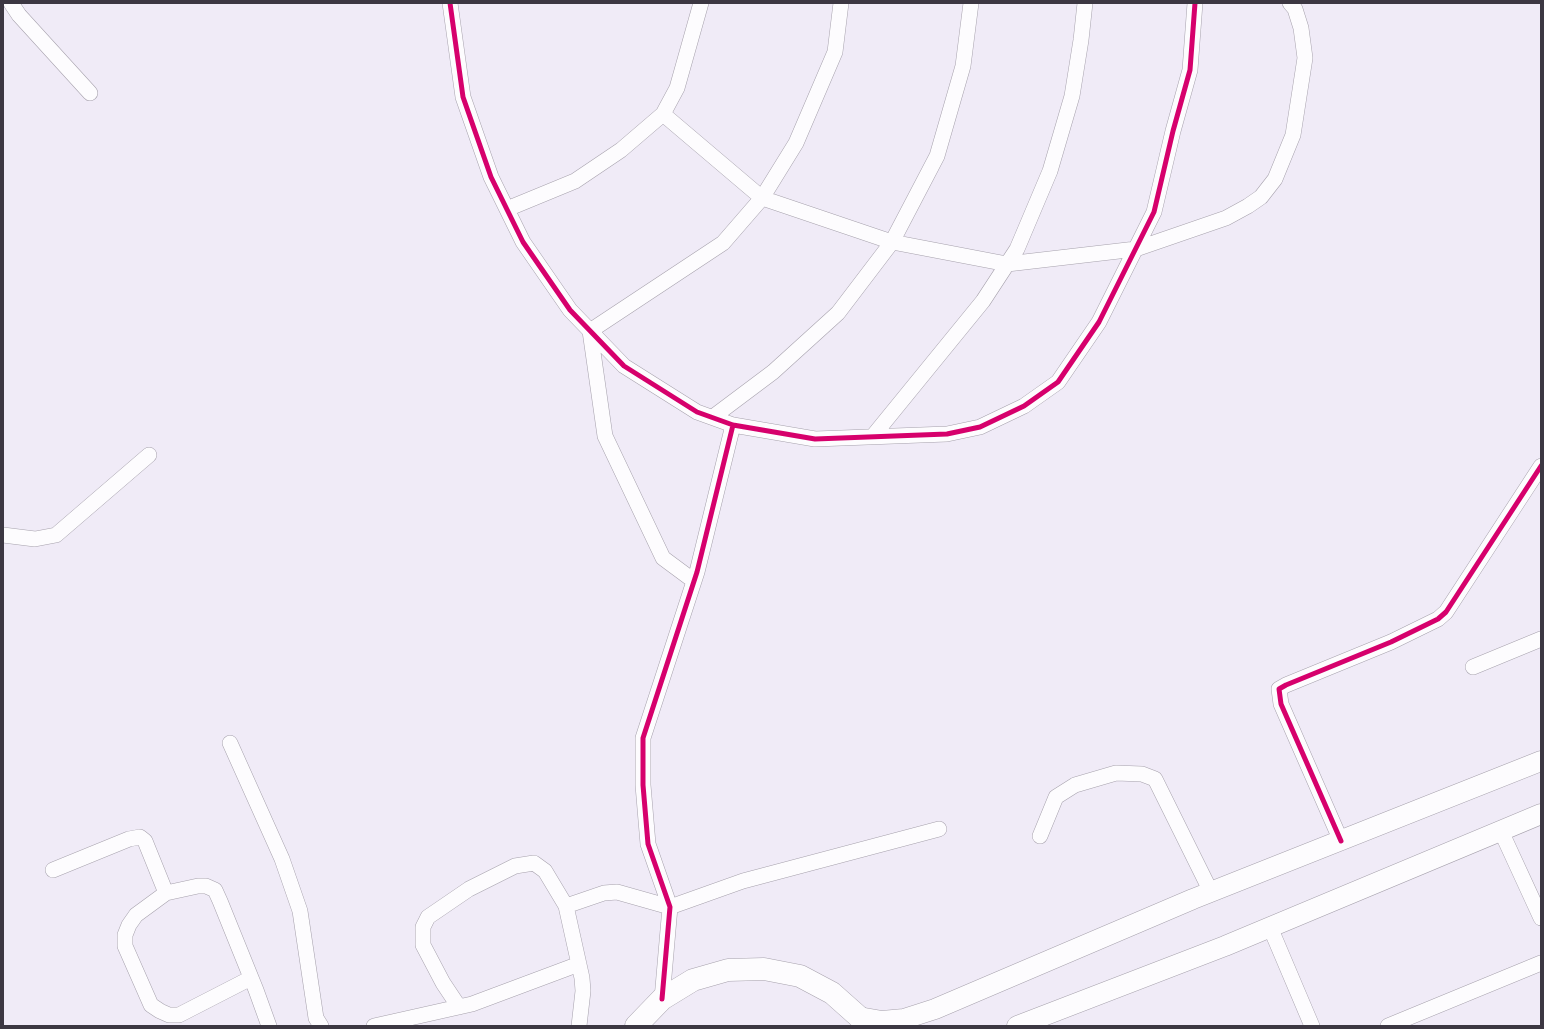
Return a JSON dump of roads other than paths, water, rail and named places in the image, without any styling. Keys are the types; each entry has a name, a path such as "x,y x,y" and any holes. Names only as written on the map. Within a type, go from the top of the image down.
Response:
{"highway":[{"path":"636,1026 662,999 693,980 728,970 764,969 800,976 825,989 832,993 862,1021"}],"main road":[{"path":"862,1021 904,1019 935,1009 1211,892 1541,761"},
{"path":"1017,1026 1043,1021 1541,814"}],"street":[{"path":"11,3 19,15 90,93"},
{"path":"450,3 464,97 491,177 523,242 570,310 624,366 697,412 733,424 815,439 947,434 980,426 1024,406 1058,382 1080,352 1099,322 1154,212 1173,131 1190,70 1195,3"},
{"path":"507,209 575,181 620,150 663,114 677,88 701,3"},
{"path":"590,331 723,244 762,198 796,143 835,52 840,3"},
{"path":"713,417 773,372 838,313 892,242 936,156 963,66 971,3"},
{"path":"873,436 983,301 1016,249 1050,171 1072,96 1085,3"},
{"path":"663,114 762,198 892,242 1006,264 1136,249 1226,218 1261,197 1275,179 1293,135 1305,58 1301,28 1295,9 1290,3"},
{"path":"590,331 606,436 662,558 694,581"},
{"path":"662,999 670,907 648,844 643,785 643,738 694,581 733,424"},
{"path":"3,535 35,539 56,535 149,455"},
{"path":"1341,841 1281,704 1279,689 1391,642 1438,618 1446,612 1541,466"},
{"path":"1473,668 1541,639"},
{"path":"230,743 282,859 300,911 316,1018 321,1026"},
{"path":"1040,836 1056,797 1075,785 1116,773 1142,774 1155,779 1211,892"},
{"path":"566,906 604,893 617,892 670,907 743,881 939,829"},
{"path":"1501,831 1541,918"},
{"path":"53,870 129,839 140,837 145,841 166,893"},
{"path":"459,1007 443,983 424,944 423,927 428,917 482,882 515,866 534,863 545,871 566,906 579,964 583,991 579,1026"},
{"path":"251,978 179,1015 169,1015 160,1012 151,1005 125,946 125,935 129,925 136,916 166,893 198,886 206,886 214,890 251,978 269,1026"},
{"path":"1270,927 1312,1026"},
{"path":"1388,1026 1541,963"},
{"path":"374,1026 459,1007 579,964"}]}
